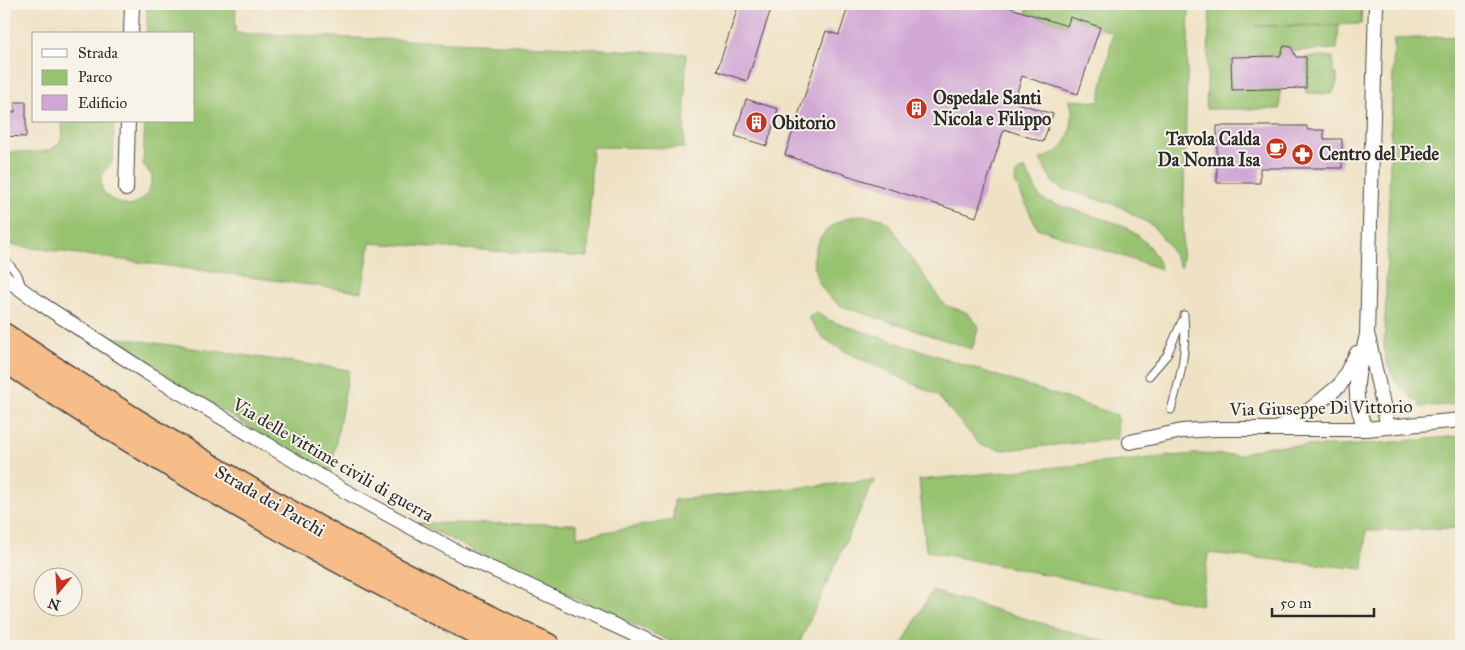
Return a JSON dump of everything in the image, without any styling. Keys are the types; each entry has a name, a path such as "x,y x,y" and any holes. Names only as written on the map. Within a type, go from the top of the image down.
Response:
{"highway":[{"name":"Strada dei Parchi","path":"4,336 130,418 279,508 417,582 547,646"},
{"name":"Strada dei Parchi","path":"4,358 151,452 278,527 397,592 504,646"}],"street":[{"path":"131,32 132,4"},
{"path":"1366,429 1357,412 1357,377 1367,334 1376,4"},
{"path":"126,189 128,122"},
{"name":"Via delle vittime civili di guerra","path":"4,277 146,372 345,491 464,556 659,646"},
{"path":"1367,334 1388,427"},
{"path":"1277,429 1311,409 1340,384 1367,334"},
{"name":"Via Giuseppe Di Vittorio","path":"1130,442 1182,431 1366,429 1461,420"}],"lane":[{"path":"4,258 18,275 23,291"},
{"path":"1149,376 1167,355 1180,329 1184,316 1186,343 1184,364 1170,410"}],"green space":[{"path":"147,4 236,4 235,33 570,47 686,54 684,148 592,147 588,257 370,243 362,292 4,244 4,151 28,153 53,148 59,144 62,137 62,122 114,122 112,161 103,173 101,187 113,200 131,206 147,194 152,176 143,164 145,122 195,122 195,32 147,32"},
{"path":"1029,4 1189,4 1182,265 1180,267 1168,245 1153,226 1117,205 1060,188 1053,183 1040,159 1058,151 1066,141 1072,119 1069,100 1099,102 1113,33 1071,17 1067,26 1026,13"},
{"path":"1210,4 1362,4 1361,24 1255,26 1339,26 1337,49 1293,51 1291,47 1285,46 1281,56 1231,57 1232,89 1280,88 1280,109 1206,109"},
{"path":"1461,36 1461,404 1419,407 1420,403 1396,381 1388,366 1384,350 1394,39"},
{"path":"1306,57 1333,57 1333,74 1337,74 1337,83 1332,94 1306,93"},
{"path":"1025,169 1040,197 1046,201 1122,225 1135,233 1151,249 1161,269 1037,228 1015,182 1016,174"},
{"path":"863,215 882,219 890,225 944,305 966,312 979,326 972,349 841,306 827,294 818,280 814,266 815,252 820,238 830,227 845,219"},
{"path":"816,312 828,320 1117,415 1118,439 1004,450 980,445 937,395 842,350 822,337 808,317"},
{"path":"99,335 349,370 330,476"},
{"path":"1461,436 1461,528 1366,531 1363,569 1208,553 1201,605 926,551 919,480 1194,454 1238,455 1269,446 1346,446"},
{"path":"874,480 798,646 681,646 494,561 419,523 577,524 577,537 673,520 674,500"},
{"path":"932,591 1119,646 901,646"}],"building":[{"path":"739,4 764,4 772,6 747,81 717,71"},
{"name":"Ospedale Santi Nicola e Filippo","path":"849,4 998,4 1067,26 1070,17 1100,27 1078,94 1022,76 1014,102 1053,114 1043,142 1004,129 976,217 785,155 826,31 839,35"},
{"path":"1284,46 1291,47 1296,57 1306,57 1306,88 1232,90 1231,57 1280,56"},
{"name":"Obitorio","path":"746,99 778,109 767,146 735,136"},
{"path":"15,102 26,102 26,137 4,136 4,112 15,112"},
{"path":"1217,126 1307,126 1307,130 1324,130 1324,139 1342,139 1342,168 1260,168 1260,183 1217,183"}],"place":[{"name":"Ospedale Santi Nicola e Filippo","path":"917,108"},
{"name":"Obitorio","path":"756,123"},
{"name":"Tavola Calda Da Nonna Isa","path":"1276,149"},
{"name":"Centro del Piede","path":"1303,154"}]}
